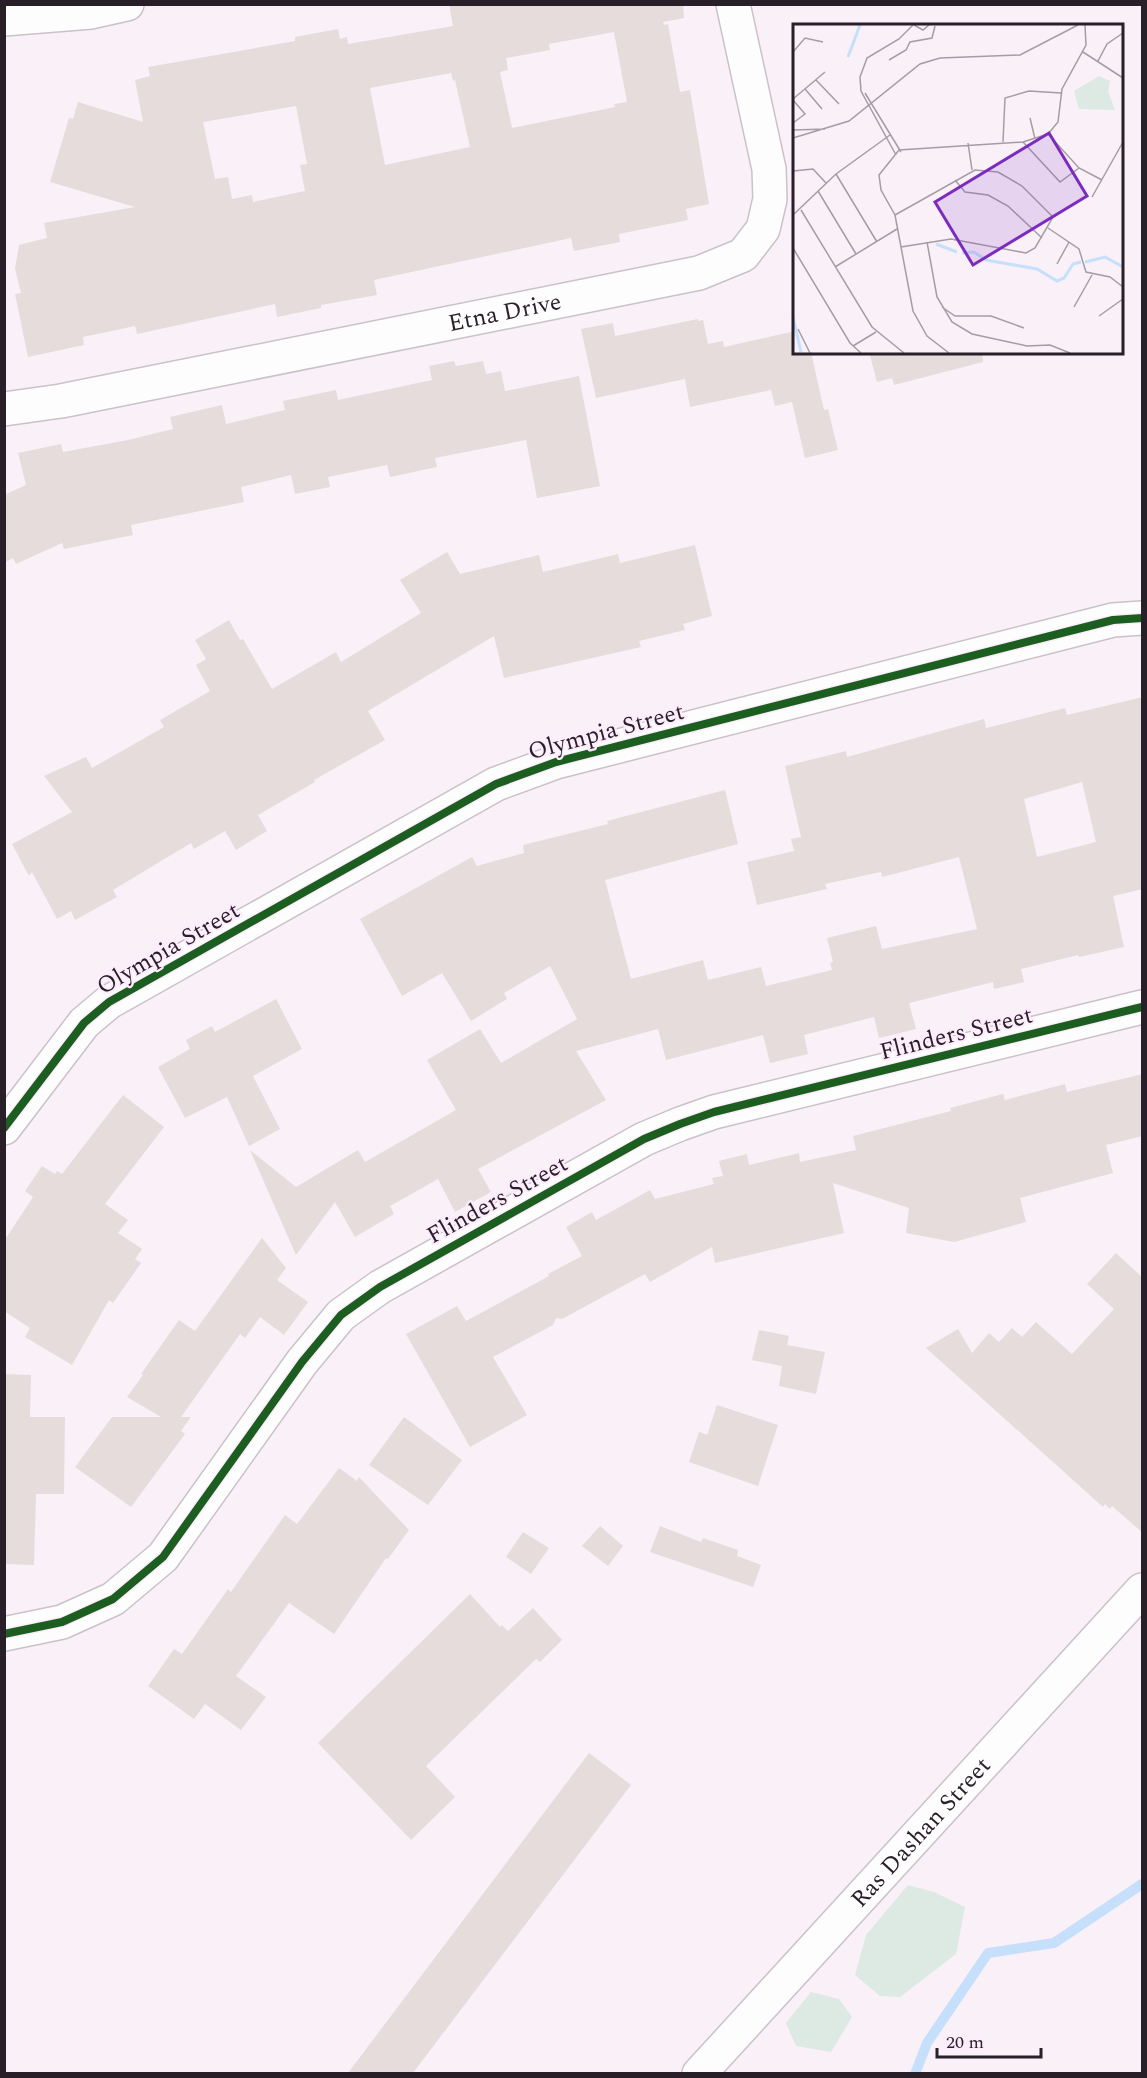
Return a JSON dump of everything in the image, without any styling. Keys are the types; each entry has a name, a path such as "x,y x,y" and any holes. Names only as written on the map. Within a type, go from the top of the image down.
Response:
{"street":[{"path":"4,18 91,12 127,4"},
{"name":"Etna Drive","path":"4,409 73,399 699,273 743,255 763,229 770,199 769,170 733,4"},
{"name":"Olympia Street","path":"4,1128 84,1023 109,1002 496,784 556,762 1113,620 1143,618"},
{"name":"Flinders Street","path":"4,1634 62,1623 113,1599 163,1557 302,1362 341,1315 380,1287 644,1139 714,1112 1143,1007"},
{"name":"Ras Dashan Street","path":"699,2073 1143,1590"}],"shaded area":[{"path":"908,1885 934,1892 965,1907 956,1954 900,1997 880,1996 855,1975 866,1935"},
{"path":"811,1992 839,1999 852,2017 831,2052 796,2046 786,2023"}],"building":[{"path":"449,4 683,4 684,18 663,22 664,25 668,24 680,92 690,90 709,204 686,209 688,220 619,234 620,242 574,251 571,238 374,280 377,295 321,305 321,308 277,317 275,304 137,334 135,326 83,337 84,345 28,357 15,294 21,293 15,269 19,245 47,238 44,223 135,207 50,182 69,118 73,119 78,102 143,122 135,80 150,76 148,67 295,41 295,37 338,29 340,39 347,37 348,44 453,26","holes":["614,32 627,102 614,104 615,107 512,128 500,72 508,70 506,58 550,50 549,44","451,73 453,81 455,80 470,147 385,165 370,88","296,106 307,164 300,165 305,191 253,202 252,195 232,199 228,177 215,179 203,122"]},
{"path":"698,319 698,321 703,320 708,344 723,341 724,347 793,331 793,354 811,354 824,410 828,409 838,450 805,458 792,402 775,406 771,390 690,407 685,379 596,398 581,329 613,323 615,336"},
{"path":"870,354 982,354 983,362 894,385 892,378 877,382"},
{"path":"454,361 456,366 483,361 486,374 501,371 505,391 579,376 600,486 537,498 526,440 435,458 437,467 390,477 387,465 328,477 330,487 295,494 291,475 241,487 244,502 131,525 133,535 64,549 62,543 16,564 13,558 4,563 4,495 26,485 18,453 61,444 63,452 128,440 173,429 170,417 222,405 226,424 285,410 283,401 336,390 338,400 432,380 429,366"},
{"path":"695,545 712,616 683,624 685,630 639,641 641,647 504,678 494,636 368,711 385,740 258,815 267,831 236,850 225,831 194,849 191,843 113,890 117,897 75,920 71,911 57,919 32,872 29,876 12,844 72,812 44,776 86,757 92,768 164,727 160,720 210,691 196,665 206,659 195,640 229,620 240,640 243,639 272,689 336,652 341,662 421,613 400,580 447,552 460,574 539,555 543,572 618,554 620,563"},
{"path":"1143,697 1143,889 1113,896 1124,947 1021,969 1024,982 994,989 993,982 909,1003 916,1029 879,1038 874,1017 804,1035 808,1054 770,1063 763,1035 666,1060 658,1029 576,1051 606,1100 478,1169 491,1192 455,1212 438,1179 390,1206 394,1214 355,1237 335,1202 296,1255 250,1150 296,1187 358,1150 365,1162 456,1110 427,1060 480,1029 501,1063 577,1019 550,966 504,993 507,999 471,1021 442,973 402,996 360,919 472,857 477,866 524,853 523,845 608,824 607,821 725,790 738,844 605,880 631,979 703,960 708,980 761,967 766,986 832,970 830,963 833,962 827,938 876,926 882,949 977,929 959,857 882,877 881,872 825,884 827,889 757,905 747,862 794,851 791,839 801,837 785,766 846,751 847,757 984,719 986,728 1065,708 1067,715","holes":["1082,782 1096,842 1037,857 1024,799"]},
{"path":"276,999 302,1049 253,1076 280,1129 249,1146 227,1097 185,1118 158,1067 190,1049 186,1040 212,1026 215,1032"},
{"path":"1143,1074 1143,1136 1106,1145 1113,1173 1020,1198 1026,1222 954,1242 906,1233 909,1208 833,1183 844,1233 715,1263 712,1247 650,1282 645,1274 562,1319 556,1318 553,1325 493,1357 527,1415 470,1447 406,1334 457,1306 466,1321 549,1276 548,1274 582,1256 566,1227 592,1212 596,1220 650,1190 655,1199 714,1184 712,1178 723,1176 719,1161 747,1154 749,1165 799,1153 800,1162 856,1150 853,1136 951,1111 950,1108 1003,1094 1005,1100 1065,1084 1067,1092"},
{"path":"123,1095 164,1127 105,1204 128,1220 118,1233 142,1249 135,1259 141,1263 113,1303 109,1300 72,1365 25,1337 30,1328 4,1311 4,1241 33,1197 25,1191 42,1166 55,1174 57,1171 62,1174"},
{"path":"262,1238 286,1268 277,1280 308,1302 284,1335 260,1317 245,1338 240,1334 181,1417 191,1417 181,1431 185,1434 131,1507 75,1467 112,1417 161,1417 127,1397 179,1320 195,1331"},
{"path":"1116,1253 1143,1278 1143,1533 1112,1506 1110,1509 1105,1504 1103,1507 926,1348 958,1329 972,1353 989,1333 999,1342 1012,1328 1022,1337 1036,1322 1072,1354 1114,1309 1087,1284"},
{"path":"759,1330 789,1336 787,1345 825,1352 816,1394 779,1386 782,1366 752,1360"},
{"path":"4,1374 31,1375 30,1417 65,1417 64,1494 36,1494 34,1565 4,1564"},
{"path":"717,1405 778,1425 758,1486 689,1462 699,1432 707,1435"},
{"path":"404,1417 462,1460 428,1505 369,1465"},
{"path":"339,1468 357,1481 359,1477 409,1530 388,1559 386,1558 334,1634 289,1603 236,1676 266,1697 241,1730 205,1704 194,1719 148,1686 174,1649 182,1654 228,1589 231,1592 285,1515 297,1524"},
{"path":"600,1526 623,1546 608,1566 582,1546"},
{"path":"660,1526 701,1542 703,1538 738,1550 737,1556 761,1565 753,1587 650,1552"},
{"path":"523,1532 549,1548 531,1574 506,1557"},
{"path":"470,1594 500,1627 502,1625 508,1631 533,1608 562,1640 540,1662 536,1659 426,1766 455,1797 411,1840 318,1743"},
{"path":"589,1753 631,1785 413,2073 348,2073"}],"waterway":[{"path":"915,2074 927,2043 988,1953 1054,1943 1142,1884"}],"cycle path":[{"path":"4,1128 84,1023 109,1002 496,784 556,762 1113,620 1142,618"},
{"path":"4,1634 62,1622 113,1599 163,1557 302,1362 341,1315 380,1287 644,1139 714,1112 1142,1007"}]}
